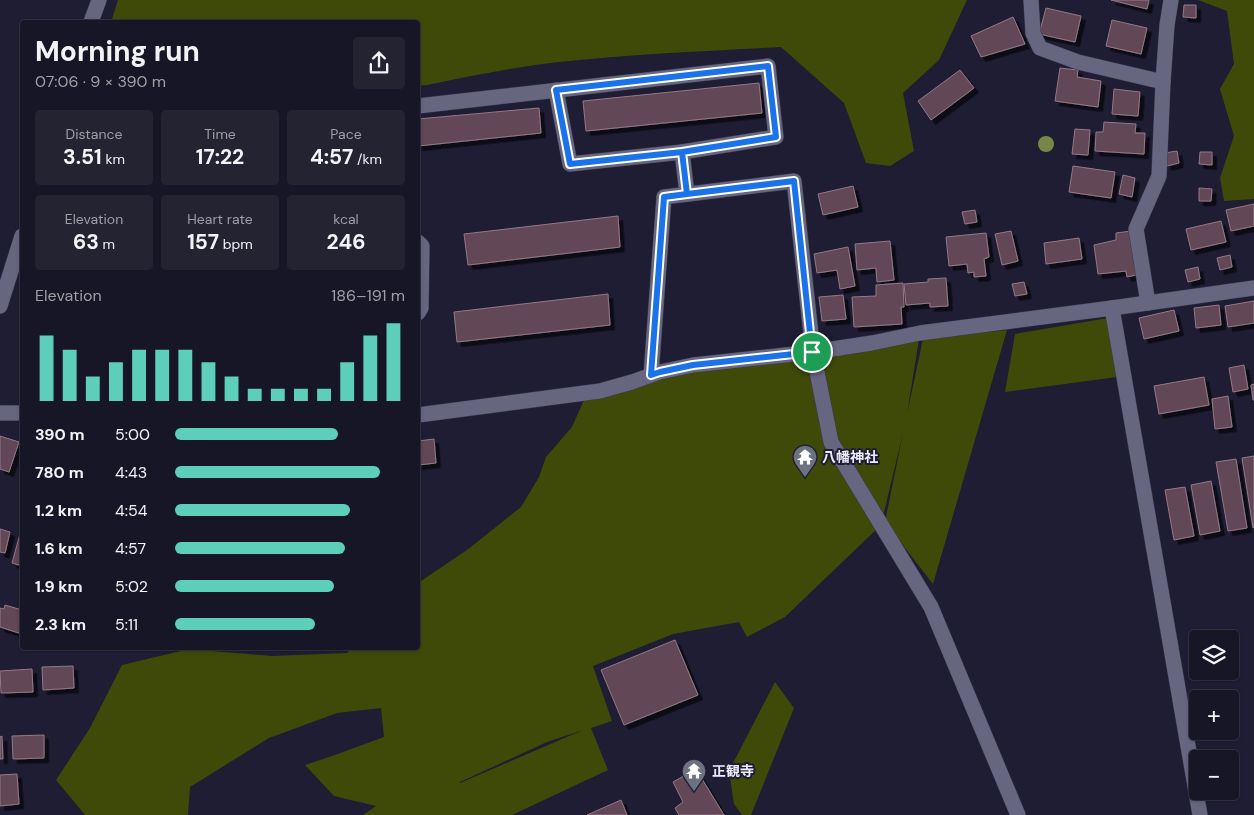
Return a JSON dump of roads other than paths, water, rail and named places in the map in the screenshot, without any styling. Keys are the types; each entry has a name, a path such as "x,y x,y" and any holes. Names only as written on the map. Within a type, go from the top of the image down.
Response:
{"street":[{"path":"92,20 99,0"},
{"path":"1031,0 1033,33 1040,48 1078,62 1162,82"},
{"path":"1148,303 1136,229 1159,176 1162,82 1171,0"},
{"path":"420,106 556,90 768,66 776,137 682,152 570,164 556,90"},
{"path":"682,152 687,194"},
{"path":"651,375 664,197 794,181 812,352 831,442 931,607 1018,815"},
{"path":"0,306 20,242"},
{"path":"420,244 422,246 420,310"},
{"path":"420,415 600,390 632,382 660,372 693,365 812,352 872,343 920,333 1254,288"},
{"path":"1112,308 1200,815"},
{"path":"0,413 20,413"}],"place":[{"name":"八幡神社","path":"805,478"},
{"name":"正観寺","path":"694,792"}]}
